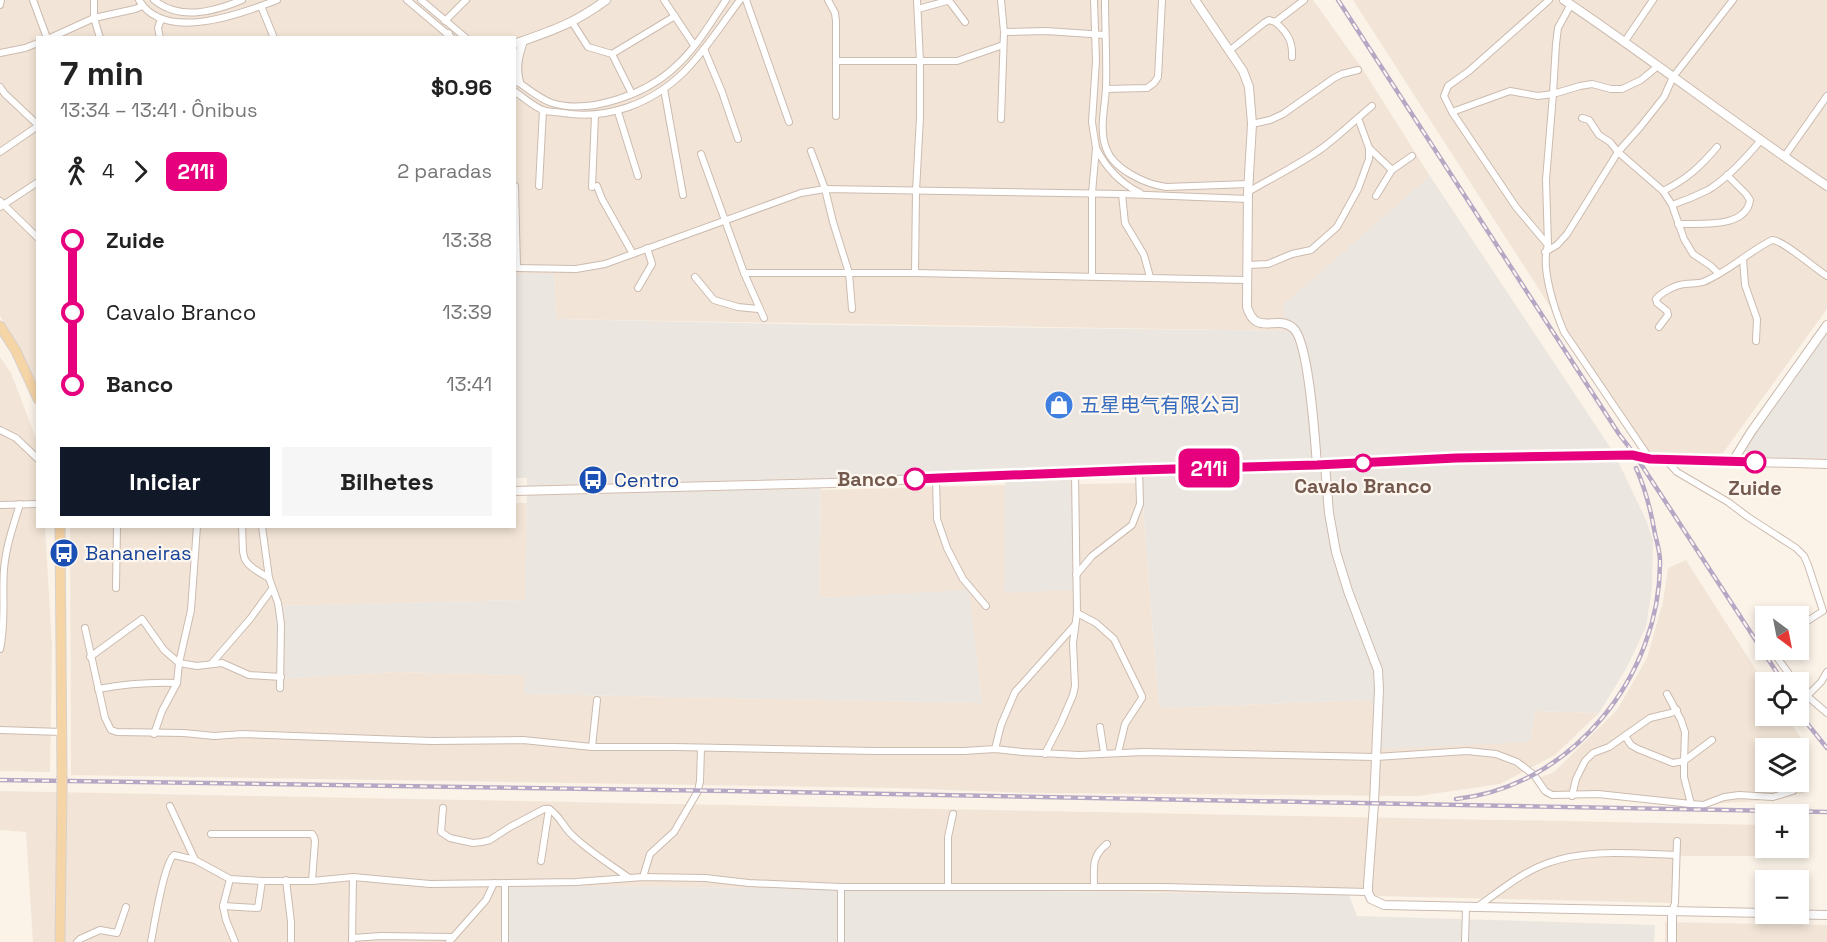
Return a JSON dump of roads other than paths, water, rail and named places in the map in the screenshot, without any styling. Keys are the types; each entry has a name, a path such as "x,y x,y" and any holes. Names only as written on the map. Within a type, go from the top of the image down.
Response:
{"main road":[{"path":"1,330 27,374 36,394"},
{"path":"516,491 832,483 1456,458 1635,455 1650,459 1827,464"},
{"path":"60,942 61,528"}],"street":[{"path":"0,5 2,0"},
{"path":"33,0 47,36"},
{"path":"94,0 94,18 99,36"},
{"path":"154,0 168,10 185,13 204,12 242,0"},
{"path":"53,36 94,18 140,3 161,19 183,24 207,21 277,0"},
{"path":"407,0 449,36"},
{"path":"421,0 464,36"},
{"path":"445,21 466,0"},
{"path":"516,43 554,31 606,0"},
{"path":"664,0 694,45"},
{"path":"516,84 559,105 600,104 632,94 658,81 677,66 726,0"},
{"path":"523,41 516,70 516,84 543,110 579,116 618,112 664,89 684,72 740,0"},
{"path":"746,0 789,122"},
{"path":"828,0 835,13 836,116"},
{"path":"915,273 920,117 917,0"},
{"path":"1001,0 1004,32 1001,119"},
{"path":"1092,276 1092,193 1096,148 1092,122 1096,61 1094,0"},
{"path":"1105,0 1106,89 1102,122 1106,148 1110,156 1140,180 1154,185 1196,186 1248,192"},
{"path":"1106,89 1147,88 1158,77 1162,0"},
{"path":"1195,0 1243,71 1249,87 1252,124 1248,192 1247,307 1253,320 1262,324 1287,324 1297,332 1311,394 1336,552 1341,572 1378,670 1376,757 1368,892 1371,899 1384,905 1755,913"},
{"path":"1275,22 1304,0"},
{"path":"1547,248 1516,207 1444,96 1448,86 1549,0"},
{"path":"1625,40 1653,0"},
{"path":"1547,248 1557,245 1568,234 1618,152 1664,97 1673,77 1732,0"},
{"path":"918,9 947,1 965,22"},
{"path":"1650,459 1564,332 1557,316 1546,267 1546,180 1556,44 1558,28 1567,1 1625,40 1673,77 1827,186"},
{"path":"261,6 273,36"},
{"path":"612,54 675,16"},
{"path":"160,36 158,28 161,19"},
{"path":"1229,51 1269,20 1275,22 1289,37 1292,57"},
{"path":"572,22 588,47 612,54 632,94"},
{"path":"1004,32 1046,31 1106,34"},
{"path":"0,53 36,44"},
{"path":"836,61 957,61 1003,45"},
{"path":"704,49 738,139"},
{"path":"1452,111 1510,91 1538,96 1592,84 1611,89 1622,89 1641,80 1658,66"},
{"path":"1252,124 1283,114 1334,78 1358,70"},
{"path":"0,87 2,96 36,123"},
{"path":"664,89 683,195"},
{"path":"1784,157 1827,96"},
{"path":"516,268 576,269 605,264 801,193 825,189 1196,197 1248,192 1284,173 1325,146 1372,106"},
{"path":"538,186 543,110"},
{"path":"618,112 638,176"},
{"path":"596,115 594,187 633,254"},
{"path":"1248,266 1268,264 1292,254 1311,250 1337,227 1345,215 1369,159 1369,148 1358,118"},
{"path":"1582,118 1589,120 1599,135 1610,142 1618,152 1663,191 1693,254 1712,266 1718,273"},
{"path":"1092,122 1102,122"},
{"path":"0,152 36,126"},
{"path":"1672,206 1707,190 1726,175 1761,140"},
{"path":"1663,191 1694,172 1717,147"},
{"path":"1096,148 1103,162 1118,179 1144,195"},
{"path":"1369,148 1392,170"},
{"path":"811,151 825,189 849,273 852,309"},
{"path":"700,154 758,309 764,318"},
{"path":"1376,196 1392,170 1413,156"},
{"path":"1678,224 1725,222 1740,216 1749,205 1750,200 1726,175"},
{"path":"36,183 1,204 36,236"},
{"path":"1196,186 1196,197"},
{"path":"1122,194 1124,219 1144,255 1150,277"},
{"path":"1659,327 1668,315 1667,311 1657,303 1656,299 1660,295 1684,284 1701,283 1767,243 1776,240 1827,276"},
{"path":"638,288 652,264 647,248"},
{"path":"1743,259 1745,285 1757,319 1756,341"},
{"path":"744,273 915,273 1246,280"},
{"path":"695,278 714,300 738,307 758,309"},
{"path":"1732,461 1827,325"},
{"path":"0,430 16,438 36,457"},
{"path":"1665,459 1677,472 1721,497 1796,548 1804,556 1825,613 1809,621"},
{"path":"1076,575 1092,556 1132,525 1140,504 1139,470"},
{"path":"1045,754 1076,686 1073,643 1077,613 1075,472"},
{"path":"936,478 937,519 947,548 963,579 986,606"},
{"path":"0,649 2,572 20,504"},
{"path":"0,505 36,504"},
{"path":"116,588 117,528"},
{"path":"154,734 162,711 177,683 190,610 197,528"},
{"path":"242,528 243,558 252,569 269,578"},
{"path":"262,528 269,578 278,603 281,624 280,688"},
{"path":"212,663 250,619 272,589"},
{"path":"1077,613 1109,633 1142,696 1125,724 1118,753"},
{"path":"90,657 142,619 164,650 179,663 197,666 212,663 228,664 249,675 280,676"},
{"path":"995,749 1013,696 1075,625"},
{"path":"85,628 105,718 111,730 117,732 431,741 523,740 592,747 874,751 995,749 1079,755 1118,753 1376,757 1467,751 1496,754 1517,762 1534,775 1545,791 1552,795 1598,794 1702,805 1724,797 1773,796 1786,792"},
{"path":"1779,660 1788,672"},
{"path":"1809,694 1824,683 1827,672"},
{"path":"98,688 149,682 177,683"},
{"path":"1667,694 1677,710 1685,732 1684,777 1691,804"},
{"path":"1809,698 1827,713"},
{"path":"592,747 597,700"},
{"path":"1572,796 1576,779 1585,761 1593,753 1609,747 1650,718 1677,710"},
{"path":"1100,727 1104,753"},
{"path":"0,729 62,732"},
{"path":"1625,736 1638,749 1673,762 1684,761 1712,740"},
{"path":"643,877 650,854 674,832 698,791 701,748"},
{"path":"170,806 195,860"},
{"path":"443,808 441,832 450,838 473,843 490,840 510,827 549,808 555,812 572,834 630,878"},
{"path":"541,861 549,808"},
{"path":"948,886 948,837 953,814"},
{"path":"211,834 312,834 315,841 312,881"},
{"path":"1672,942 1672,911 1676,903 1677,841"},
{"path":"1094,886 1096,854 1107,844"},
{"path":"1477,907 1524,875 1547,863 1573,856 1612,852 1676,855"},
{"path":"151,942 169,858 174,855 195,860 230,879 262,881 353,878 430,884 576,882 643,877 705,878 749,883 841,887 1094,886 1368,892"},
{"path":"353,878 352,940 381,936 451,940 486,900 494,883"},
{"path":"230,879 223,906 235,942"},
{"path":"286,880 291,942"},
{"path":"223,906 257,909 262,881"},
{"path":"505,883 505,942"},
{"path":"841,887 841,942"},
{"path":"77,942 100,930 117,933 126,907"},
{"path":"1465,942 1466,907"},
{"path":"1809,915 1827,915"}],"railway":[{"path":"1338,0 1619,434 1776,672"},
{"path":"1456,799 1498,790 1537,773 1572,748 1602,718 1626,683 1645,645 1656,603 1660,561 1650,509 1636,468"},
{"path":"1809,726 1827,748"},
{"path":"0,780 1827,812"}],"place":[{"name":"五星电气有限公司","path":"1059,405"},
{"name":"Zuide","path":"1755,462"},
{"name":"Cavalo Branco","path":"1363,463"},
{"name":"Banco","path":"915,479"},
{"name":"Centro","path":"593,480"},
{"name":"Bananeiras","path":"64,553"}]}
